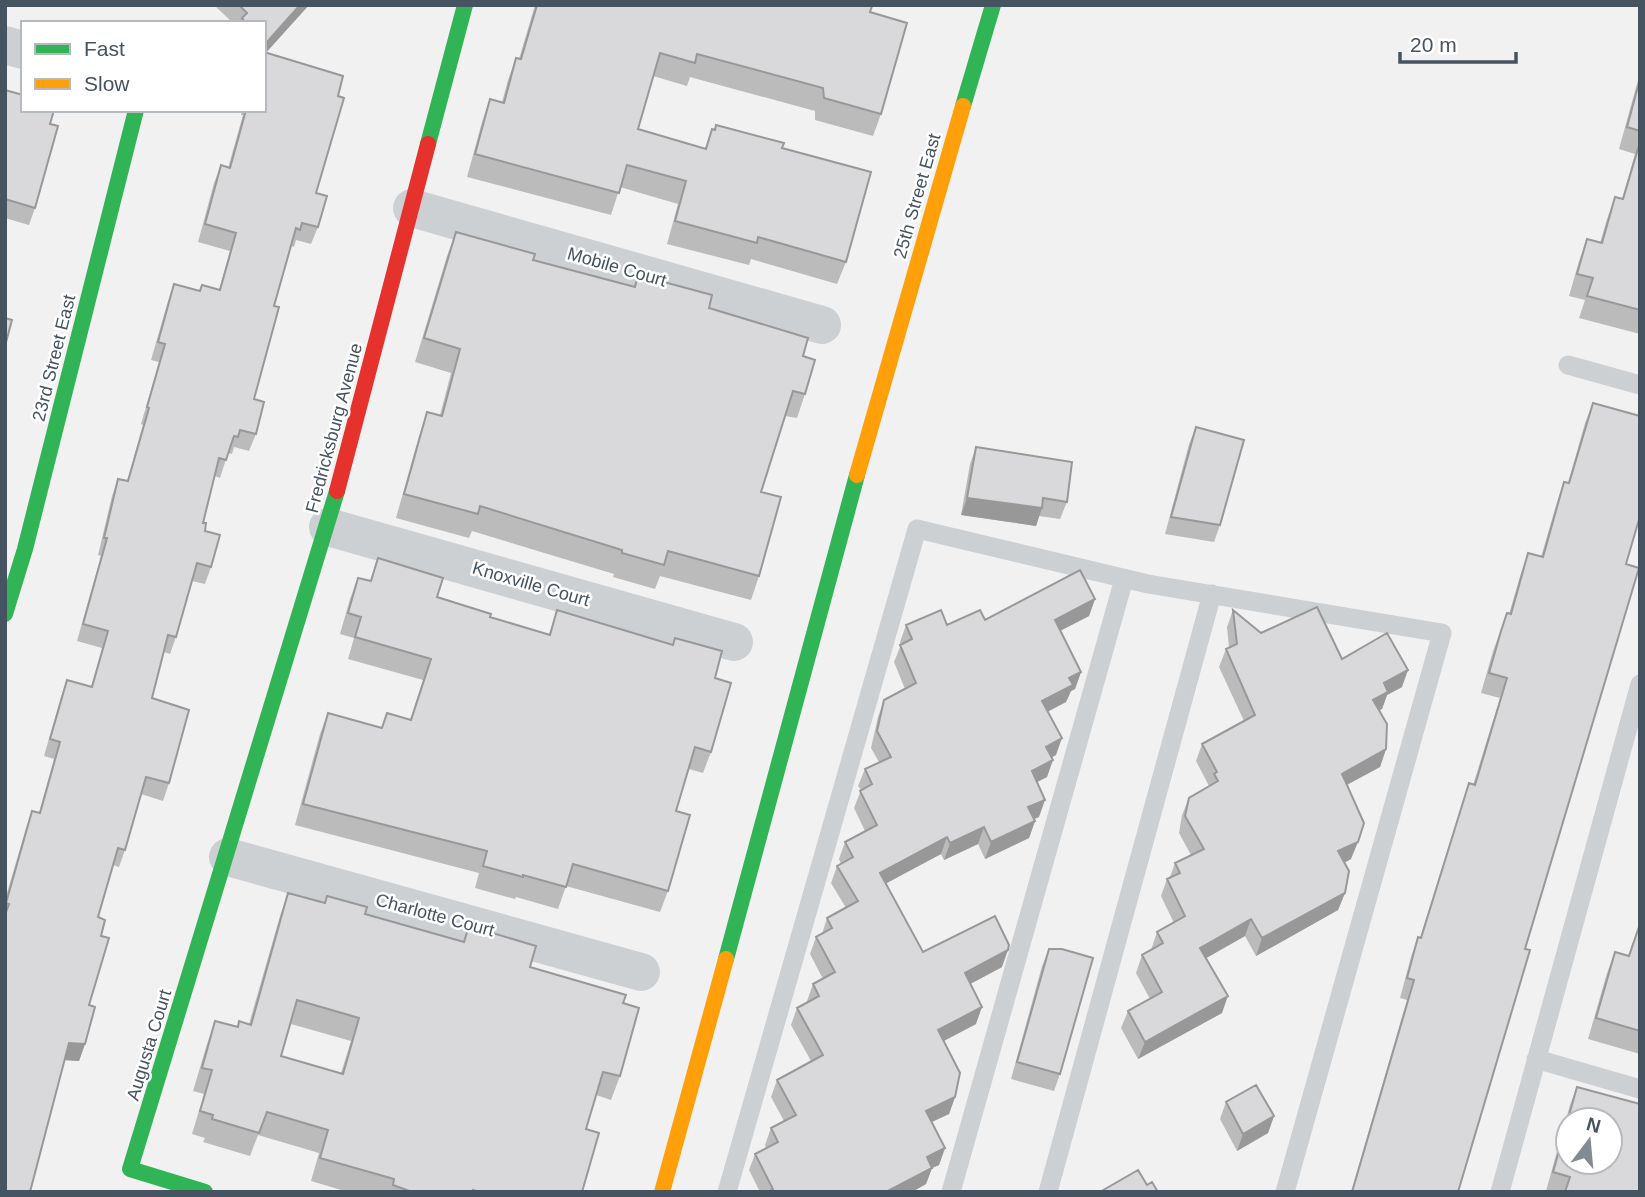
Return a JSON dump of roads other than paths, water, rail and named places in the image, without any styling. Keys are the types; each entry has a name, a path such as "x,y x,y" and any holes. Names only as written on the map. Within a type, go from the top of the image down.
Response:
{"street":[{"name":"Fredricksburg Avenue","path":"228,858 328,527 465,5"},
{"name":"25th Street East","path":"662,1192 878,398 993,5"},
{"name":"23rd Street East","path":"5,614 15,547 135,112"},
{"name":"Mobile Court","path":"412,208 822,325"},
{"name":"Knoxville Court","path":"328,527 734,642"},
{"name":"Charlotte Court","path":"228,858 641,972"},
{"name":"Augusta Court","path":"205,1192 130,1170 228,858"}],"lane":[{"path":"1568,365 1640,385"},
{"path":"727,1192 917,529 1124,579 1442,633 1285,1192"},
{"path":"951,1192 1124,579"},
{"path":"1048,1192 1212,594"},
{"path":"1500,1192 1536,1059 1632,741 1640,684"},
{"path":"1536,1059 1640,1089"}]}
